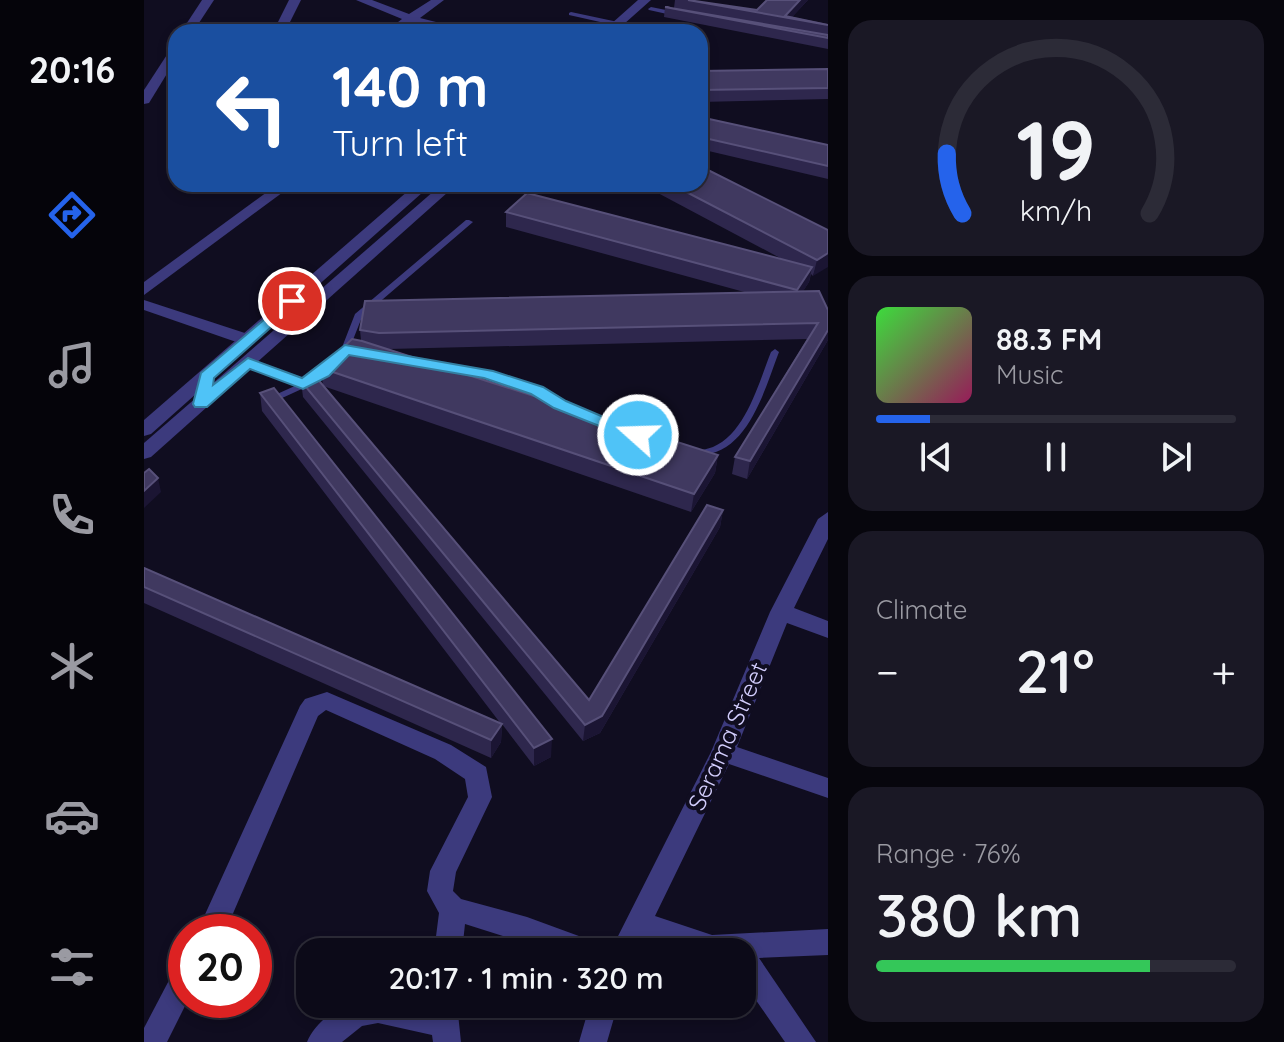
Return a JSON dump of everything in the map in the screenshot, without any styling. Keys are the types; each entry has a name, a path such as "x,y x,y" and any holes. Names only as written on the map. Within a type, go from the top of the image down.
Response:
{"street":[{"path":"192,24 208,0"},
{"path":"283,24 295,0"},
{"path":"362,0 411,19 434,24"},
{"path":"403,24 438,0"},
{"path":"623,24 648,5 661,0"},
{"path":"144,100 168,62"},
{"path":"144,290 276,192"},
{"path":"144,430 416,192"},
{"path":"144,453 441,192"},
{"path":"144,305 248,340"},
{"path":"201,404 207,376"},
{"name":"Serama Street","path":"631,938 723,752 781,612 828,519"},
{"path":"781,612 828,630"},
{"path":"220,914 249,857 268,802 308,713 321,701 332,701 443,752 477,774 481,789 476,810 440,883 443,899 453,909 550,938"},
{"path":"723,752 826,784"},
{"path":"450,938 453,909"},
{"path":"638,923 680,938"},
{"path":"756,950 828,942"},
{"path":"756,977 802,1042"},
{"path":"321,1042 351,1015 372,1008 445,1023"},
{"path":"152,1042 168,1011"},
{"path":"593,1042 600,1018"}],"lane":[{"path":"648,5 681,15"},
{"path":"571,14 602,24"},
{"path":"263,403 324,373 345,350 358,316 469,222"},
{"path":"345,350 361,353"},
{"path":"688,450 715,452 727,445 743,426 775,352"},
{"path":"418,362 487,374 537,391 587,416"},
{"path":"248,363 303,384"}],"building":[{"path":"688,0 757,10 767,0 800,0 785,16 828,25"},
{"path":"665,7 828,35 828,38"},
{"path":"828,69 828,88 708,90 708,71"},
{"path":"708,119 828,145 828,166 708,139"},
{"path":"708,170 828,230 828,253 817,260 686,192 708,192"},
{"path":"527,193 812,267 797,290 506,212"},
{"path":"819,291 828,310 828,330 750,461 735,457 818,323 379,333 360,330 365,301"},
{"path":"352,339 718,455 694,494 321,368"},
{"path":"315,376 589,700 707,505 723,510 602,716 585,725 301,381"},
{"path":"274,388 552,739 534,748 260,393"},
{"path":"149,469 158,478 144,491 144,473"},
{"path":"144,568 502,724 491,740 144,587"}],"route":[{"path":"292,301 207,376 201,404 248,363 303,384 324,373 345,350 487,374 537,391 560,405 638,435"}]}
